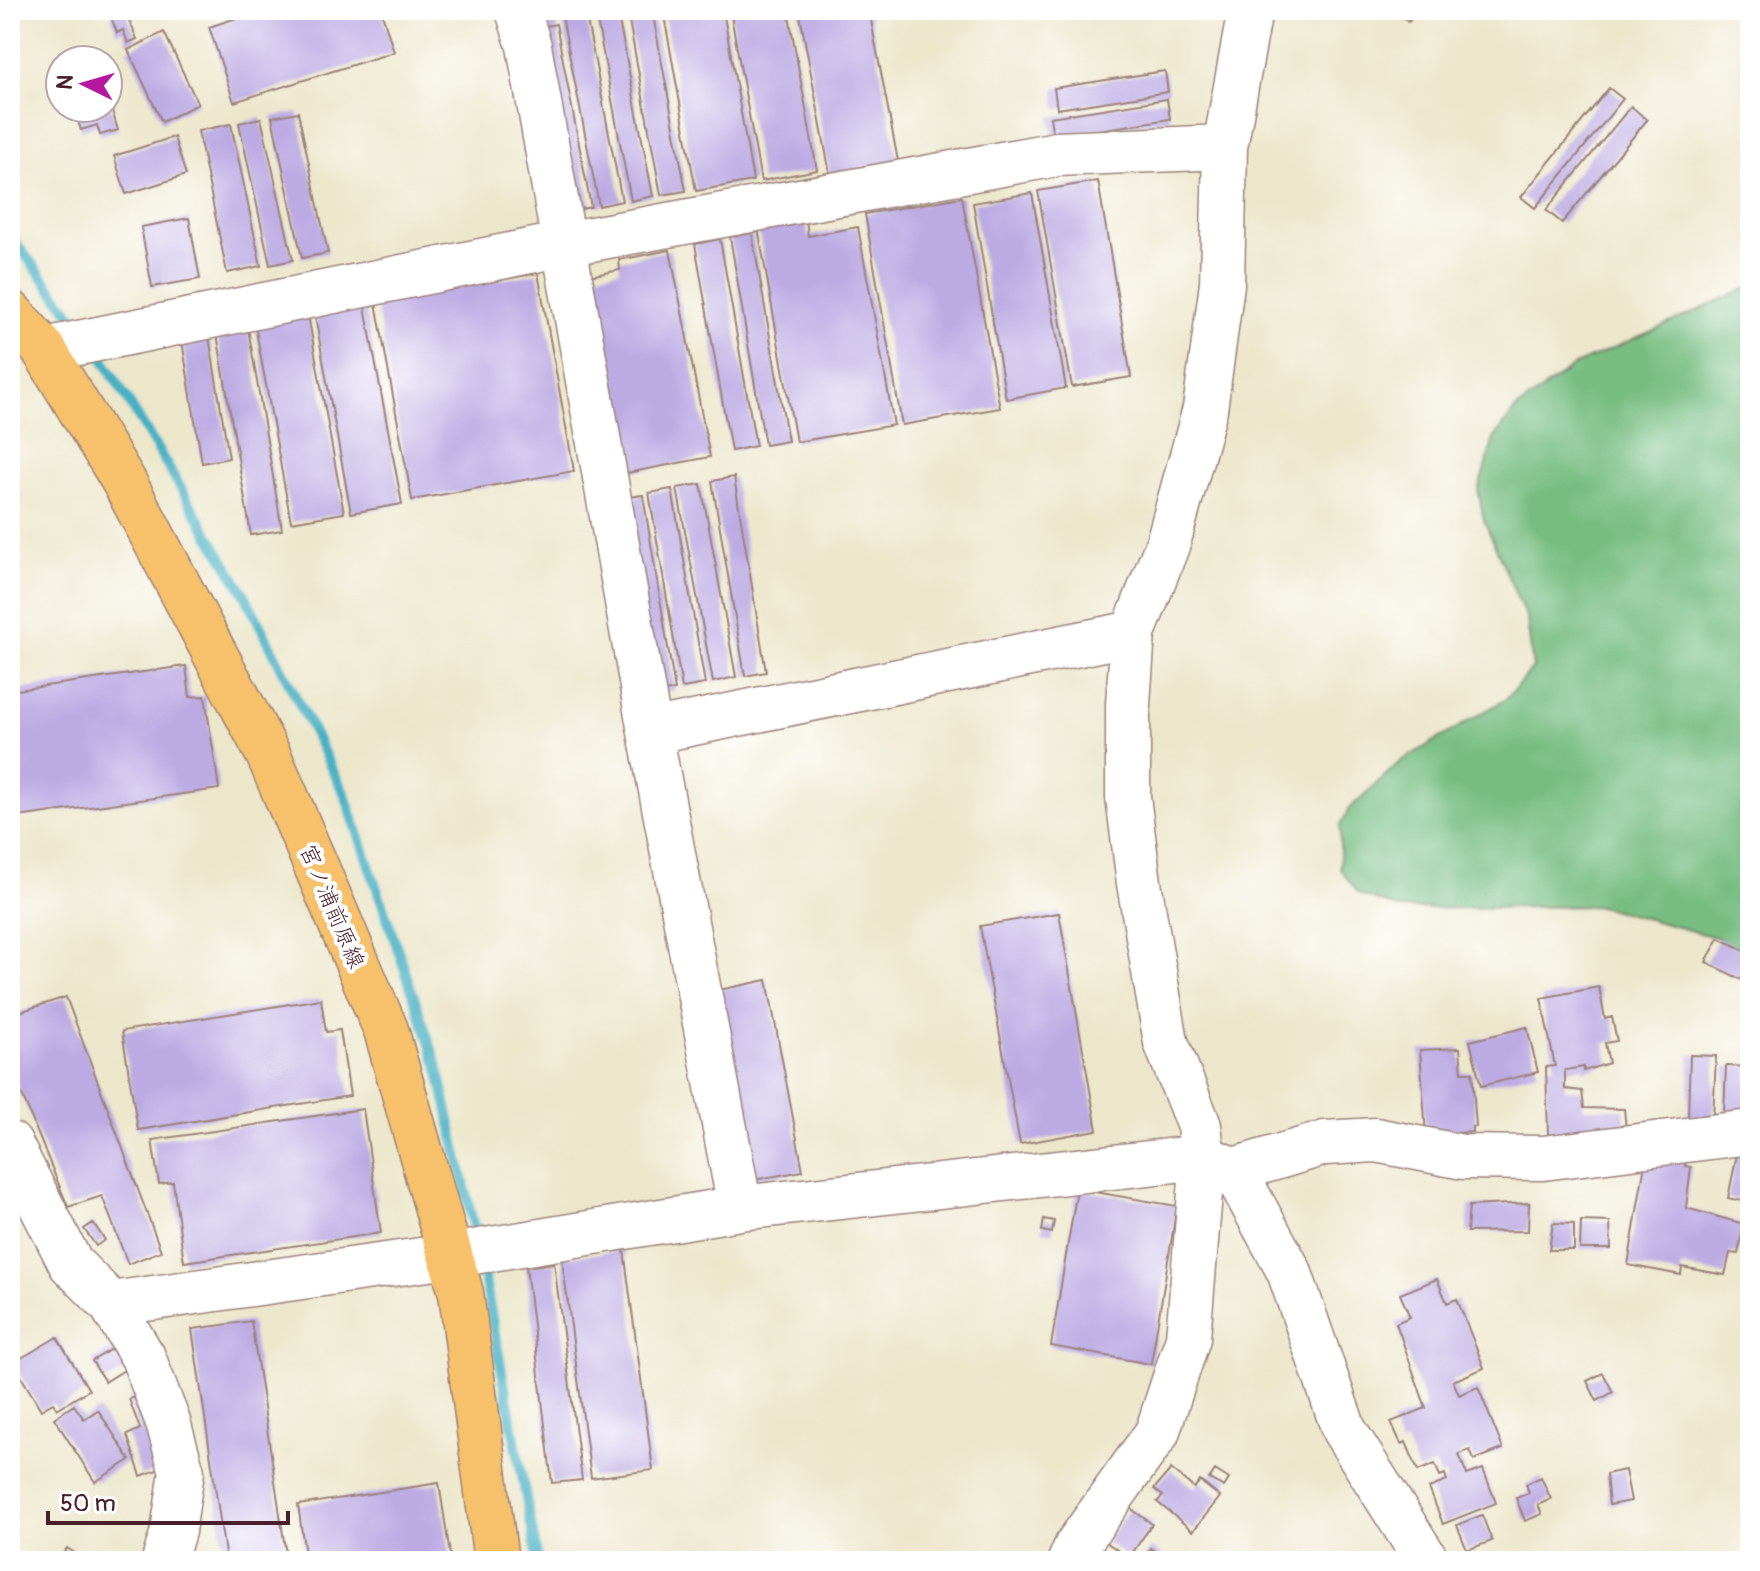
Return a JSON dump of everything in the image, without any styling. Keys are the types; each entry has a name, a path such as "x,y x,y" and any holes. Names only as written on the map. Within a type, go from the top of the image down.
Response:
{"main road":[{"name":"宮ノ浦前原線","path":"10,312 44,350 123,480 269,756 386,1030 461,1293 496,1561"}],"street":[{"path":"518,10 529,46 650,732 740,1208"},
{"path":"1250,10 1225,147 1222,284 1205,409 1168,543 1133,633 1128,797 1166,1042 1199,1126 1218,1164 1289,1271 1344,1430 1427,1561"},
{"path":"44,350 564,244 1057,154 1225,147"},
{"path":"650,732 1133,633"},
{"path":"111,1304 449,1256 740,1208 1218,1164 1325,1143 1376,1140 1463,1157 1543,1158 1750,1132"},
{"path":"10,1144 71,1264 111,1304 143,1357 168,1422 182,1472 173,1531 164,1561"},
{"path":"1070,1561 1077,1545 1157,1433 1188,1338 1218,1164"}],"green space":[{"path":"1750,287 1750,958 1719,938 1599,906 1401,909 1359,894 1340,869 1340,826 1349,809 1401,761 1506,699 1533,668 1527,620 1484,520 1478,490 1494,439 1515,410 1575,365"}],"building":[{"path":"118,10 125,10 137,39 128,43 123,30 117,33 111,17"},
{"path":"261,10 381,10 394,52 234,102 209,27"},
{"path":"585,10 622,201 599,206 561,11"},
{"path":"595,10 617,10 653,196 631,201"},
{"path":"627,10 652,10 686,191 661,195"},
{"path":"663,10 723,10 753,181 696,191"},
{"path":"730,10 788,10 817,170 761,181"},
{"path":"799,10 869,10 898,161 830,174"},
{"path":"1396,10 1421,10 1408,22"},
{"path":"556,24 591,207 567,212 532,29"},
{"path":"164,32 198,104 162,122 128,50"},
{"path":"1165,71 1168,92 1057,109 1054,88"},
{"path":"1609,88 1623,99 1535,208 1521,197"},
{"path":"1167,99 1170,119 1053,137 1050,117"},
{"path":"1631,106 1647,120 1562,223 1546,210"},
{"path":"298,112 328,253 302,258 272,117"},
{"path":"261,118 293,260 270,265 239,123"},
{"path":"79,124 116,124 118,130 100,135 97,125 81,130"},
{"path":"231,124 261,266 227,273 198,131"},
{"path":"174,137 186,175 126,194 114,156"},
{"path":"1098,181 1131,377 1072,387 1038,191"},
{"path":"1032,193 1066,388 1006,399 973,203"},
{"path":"962,197 1000,408 902,425 865,214"},
{"path":"189,218 200,279 152,287 141,227"},
{"path":"806,219 808,236 858,227 894,425 796,442 758,228"},
{"path":"752,233 788,441 765,445 730,237"},
{"path":"720,239 756,446 731,451 695,244"},
{"path":"670,250 710,457 611,476 574,279 620,270 619,260"},
{"path":"538,273 574,471 412,500 376,303"},
{"path":"365,307 402,504 351,513 315,316"},
{"path":"308,315 344,513 291,522 255,325"},
{"path":"247,322 282,530 251,535 216,328"},
{"path":"208,330 229,458 202,463 181,335"},
{"path":"10,473 19,496 10,499"},
{"path":"734,477 766,672 745,676 712,481"},
{"path":"701,484 736,677 713,682 677,488"},
{"path":"672,489 705,684 682,688 649,493"},
{"path":"643,495 675,690 648,695 616,499"},
{"path":"186,666 190,697 205,696 219,789 10,818 10,691"},
{"path":"1059,913 1097,1130 1020,1144 980,926"},
{"path":"1719,938 1750,953 1750,984 1706,962"},
{"path":"767,980 803,1171 737,1183 700,994"},
{"path":"1599,987 1605,1019 1612,1017 1617,1041 1605,1043 1609,1063 1584,1071 1584,1067 1565,1070 1565,1089 1582,1091 1584,1108 1624,1109 1626,1129 1548,1135 1546,1067 1555,1066 1541,998"},
{"path":"66,997 161,1251 128,1264 102,1196 68,1207 10,1066 10,1015"},
{"path":"321,999 326,1032 340,1030 350,1096 138,1130 122,1031"},
{"path":"1527,1027 1538,1072 1481,1086 1470,1041"},
{"path":"1460,1048 1462,1072 1472,1072 1476,1127 1472,1127 1472,1132 1426,1135 1420,1050"},
{"path":"1690,1055 1716,1056 1713,1119 1688,1117"},
{"path":"1726,1066 1748,1067 1746,1115 1724,1114"},
{"path":"363,1109 381,1233 184,1262 173,1182 159,1184 152,1140"},
{"path":"1737,1154 1750,1157 1750,1203 1728,1198"},
{"path":"1646,1157 1686,1162 1685,1166 1691,1167 1686,1208 1744,1224 1738,1254 1730,1253 1725,1275 1682,1267 1681,1275 1628,1265"},
{"path":"1077,1189 1177,1206 1151,1364 1051,1346"},
{"path":"1529,1203 1528,1231 1467,1232 1469,1206"},
{"path":"1044,1219 1054,1221 1052,1233 1042,1231"},
{"path":"1581,1221 1610,1222 1611,1249 1580,1249"},
{"path":"93,1223 105,1240 96,1246 84,1229"},
{"path":"1553,1223 1574,1224 1574,1250 1549,1250"},
{"path":"624,1250 653,1470 591,1478 562,1258"},
{"path":"554,1263 582,1480 552,1483 526,1267"},
{"path":"1437,1279 1447,1303 1457,1299 1484,1368 1453,1381 1459,1395 1478,1387 1503,1449 1474,1460 1470,1450 1459,1454 1467,1475 1483,1469 1496,1503 1443,1524 1429,1488 1447,1481 1445,1474 1440,1476 1435,1464 1418,1471 1406,1442 1401,1444 1391,1422 1426,1408 1396,1323 1410,1317 1400,1294"},
{"path":"251,1321 287,1561 226,1561 192,1329"},
{"path":"57,1337 89,1390 57,1409 53,1403 41,1410 13,1363"},
{"path":"116,1346 129,1367 105,1382 92,1361"},
{"path":"1603,1373 1613,1392 1597,1401 1587,1381"},
{"path":"142,1395 168,1466 141,1476 127,1435 140,1429 129,1399"},
{"path":"74,1405 84,1419 98,1410 130,1460 95,1482 54,1418"},
{"path":"1171,1469 1194,1488 1200,1481 1220,1497 1193,1531 1157,1502 1163,1496 1154,1489"},
{"path":"1215,1470 1229,1479 1224,1487 1209,1479"},
{"path":"1625,1470 1631,1501 1609,1505 1606,1474"},
{"path":"1541,1477 1551,1499 1538,1505 1542,1514 1525,1521 1516,1498 1529,1493 1526,1484"},
{"path":"439,1483 451,1561 306,1561 298,1505"},
{"path":"1130,1508 1152,1524 1129,1558 1106,1542"},
{"path":"1482,1515 1492,1541 1467,1550 1457,1525"},
{"path":"67,1548 88,1561 59,1561"},
{"path":"1151,1548 1171,1561 1143,1561"}],"waterway":[{"path":"10,235 83,330"},
{"path":"97,349 244,593 345,795 438,1067 477,1241"},
{"path":"481,1260 538,1561"}]}
